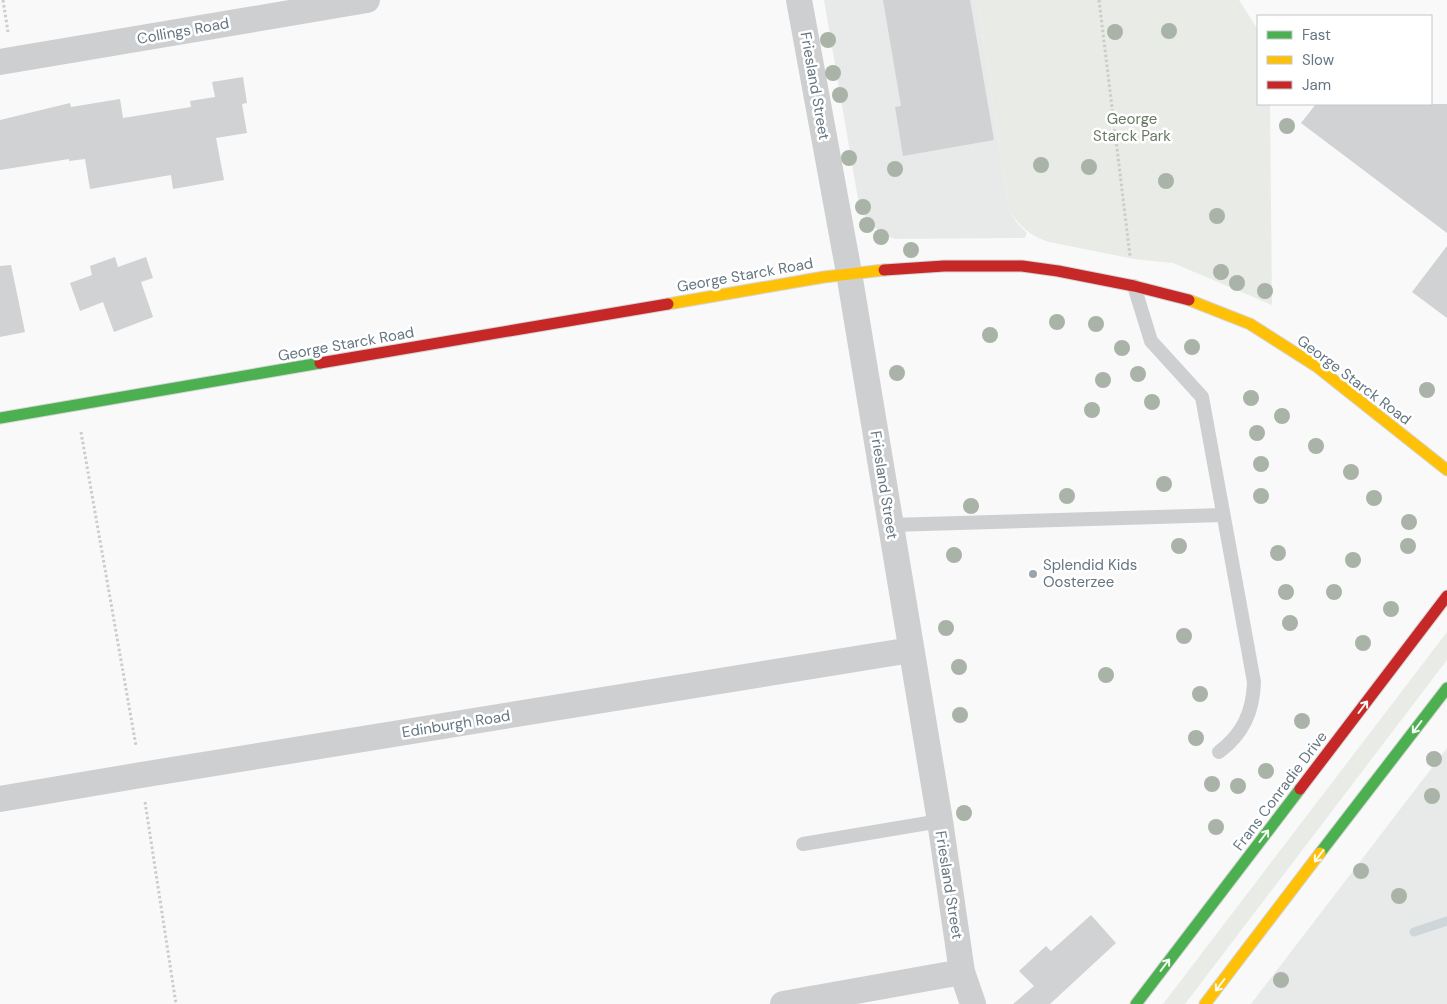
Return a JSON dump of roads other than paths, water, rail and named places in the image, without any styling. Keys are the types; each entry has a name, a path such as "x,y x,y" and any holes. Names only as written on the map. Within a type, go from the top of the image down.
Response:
{"street":[{"name":"Collings Road","path":"0,62 367,0"},
{"name":"Friesland Street","path":"799,0 849,274 969,994"},
{"name":"George Starck Road","path":"0,418 849,274 944,266 1022,266 1134,286 1193,301 1250,324 1316,366 1447,470"},
{"name":"Frans Conradie Drive","path":"1136,1004 1447,596"},
{"name":"Edinburgh Road","path":"0,799 911,650"},
{"path":"1205,1004 1447,688"},
{"path":"783,1004 969,994"}],"lane":[{"path":"1134,286 1151,341 1202,397 1254,682 1252,704 1248,719 1231,743 1219,752"},
{"path":"891,525 1223,515"},
{"path":"803,844 940,821"}],"waterway":[{"path":"1414,932 1447,921"}],"place":[{"name":"Splendid Kids Oosterzee","path":"1033,574"}],"park label":[{"name":"George Starck Park","path":"1132,128"}]}
